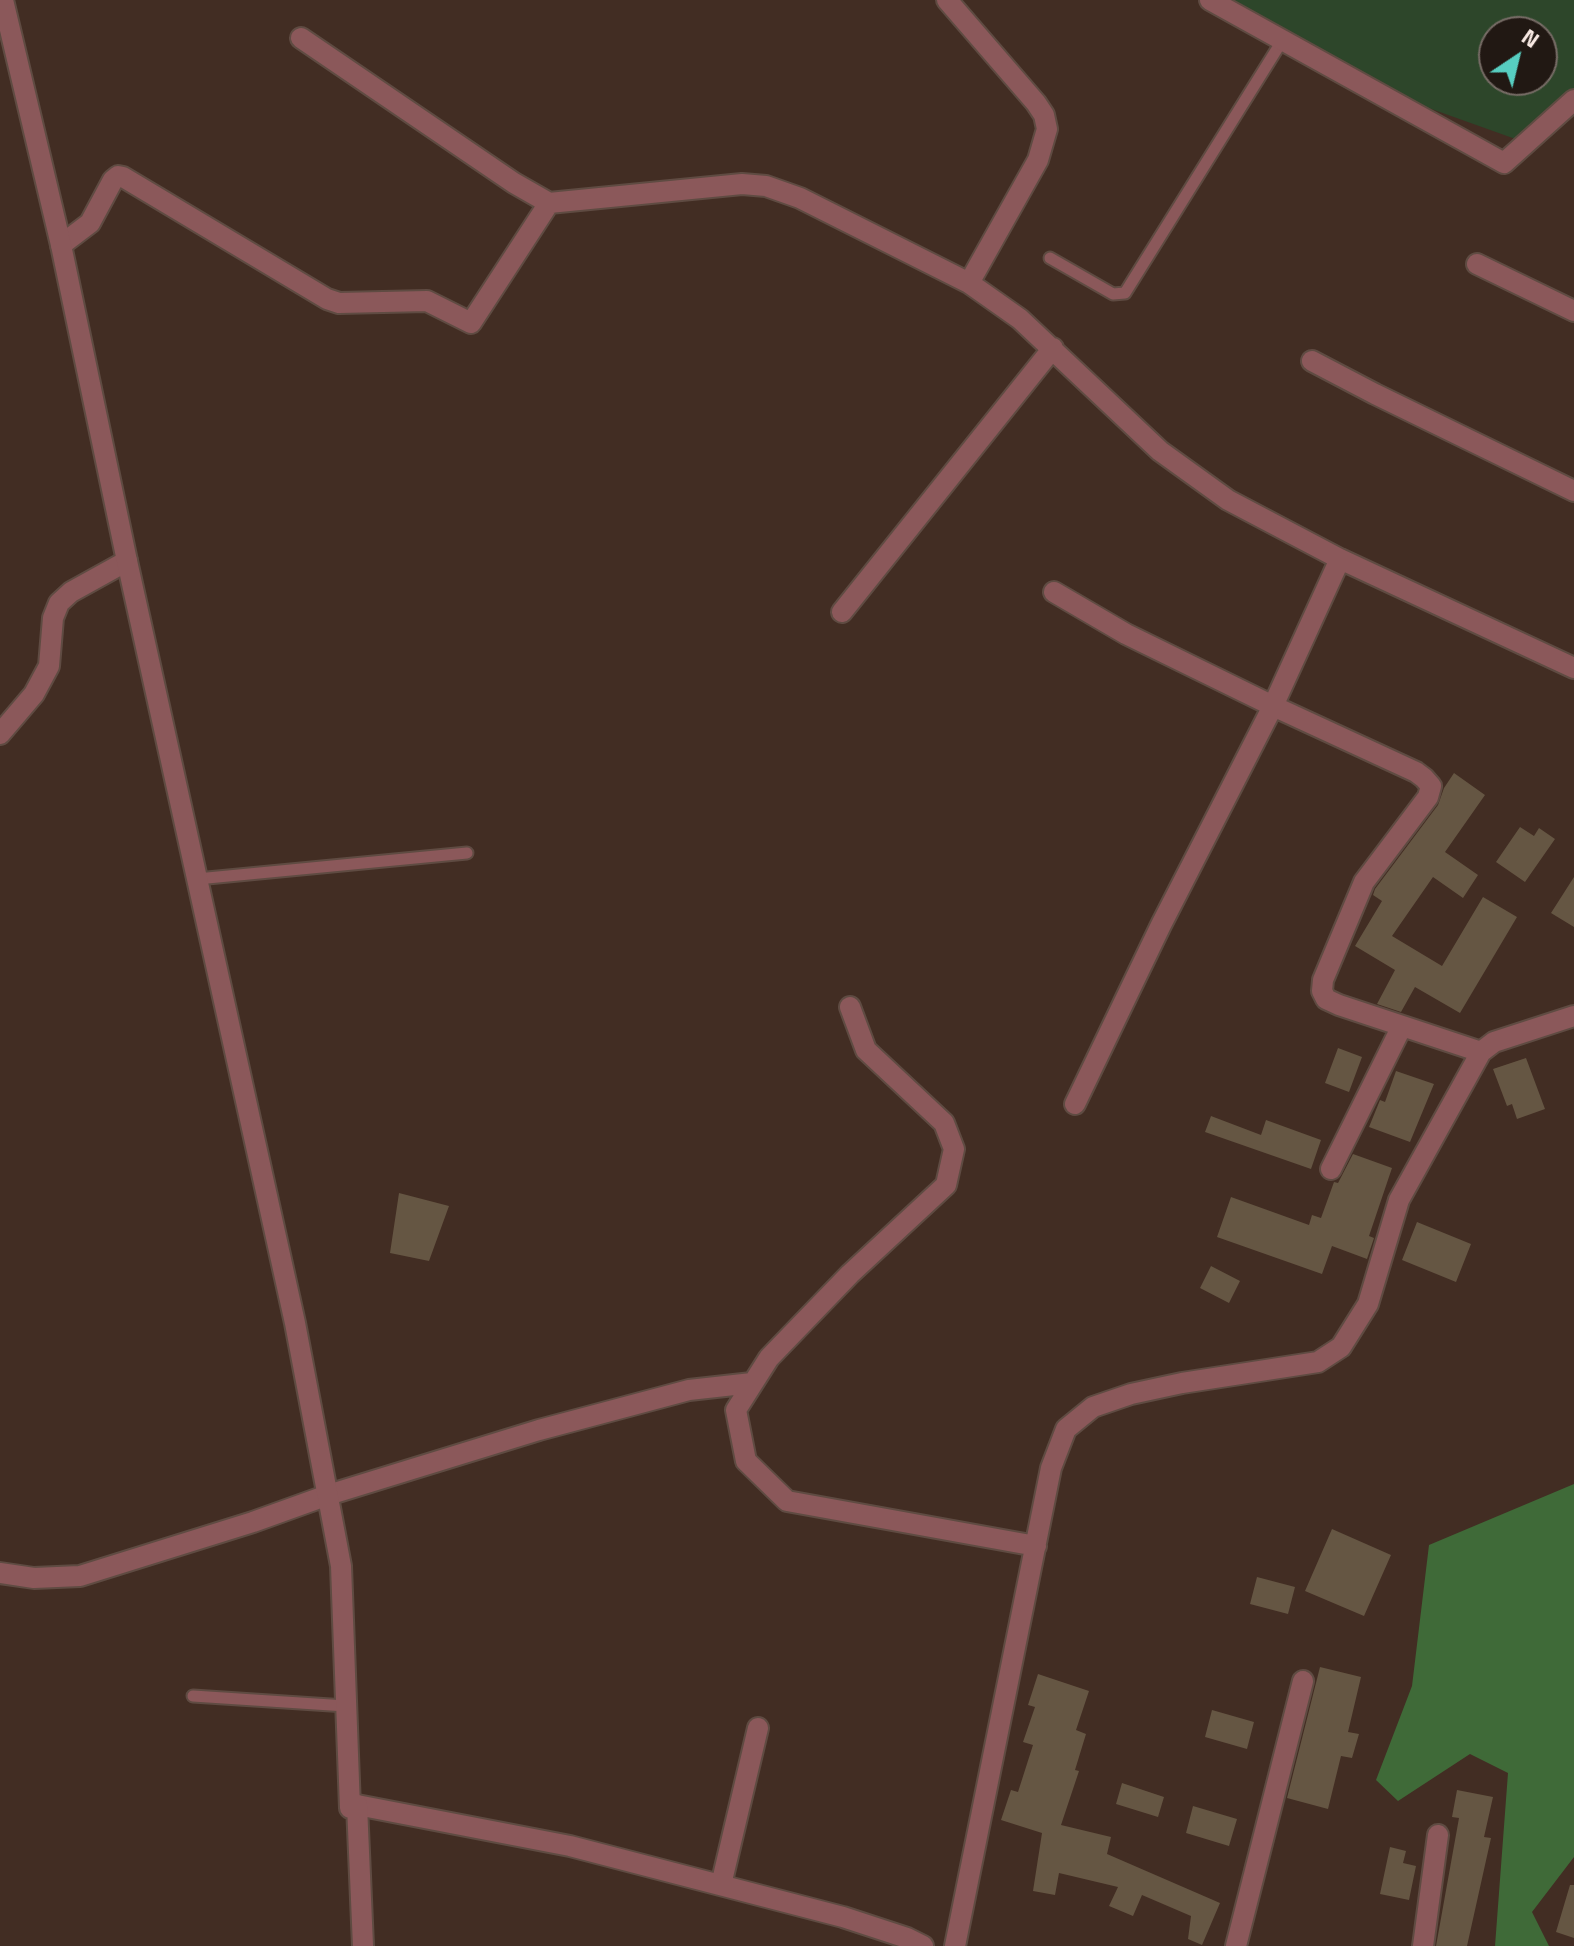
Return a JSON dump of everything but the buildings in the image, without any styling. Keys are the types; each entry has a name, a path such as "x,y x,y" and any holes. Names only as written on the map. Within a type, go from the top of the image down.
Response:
{"street":[{"path":"3,0 61,245 127,561 295,1323 341,1566 350,1808 357,1805 570,1846 843,1917 923,1946"},
{"path":"947,0 1036,103 1044,115 1047,129 1038,160 969,283"},
{"path":"1210,0 1504,163 1570,108"},
{"path":"301,38 514,183 549,203 721,185 766,186 800,198 969,283 1020,319 1053,348 1160,451 1228,500 1340,559 1574,668"},
{"path":"61,245 90,223 118,176 327,299 352,303 427,301 471,323 549,203"},
{"path":"1477,264 1574,311"},
{"path":"842,612 1053,348"},
{"path":"1312,361 1574,491"},
{"path":"1075,1104 1161,925 1273,706 1340,559"},
{"path":"0,734 34,694 49,666 53,618 59,603 71,592 127,561"},
{"path":"1054,592 1126,634 1416,772 1431,786 1428,797 1364,882 1323,980 1322,991 1326,999 1339,1005 1481,1052"},
{"path":"850,1007 866,1050 944,1123 954,1149 946,1185 840,1284 769,1358 736,1410 746,1461 787,1501 1036,1546"},
{"path":"955,1946 1051,1468 1066,1429 1093,1407 1131,1394 1318,1362 1341,1347 1368,1304 1399,1200 1481,1052 1494,1042 1574,1016"},
{"path":"1331,1169 1401,1028"},
{"path":"0,1573 34,1578 80,1576 539,1430 689,1390 752,1383"},
{"path":"1236,1946 1303,1681"},
{"path":"721,1885 758,1728"},
{"path":"357,1805 363,1946"},
{"path":"1423,1946 1438,1835"}],"lane":[{"path":"1050,258 1113,294 1120,296 1125,293 1282,41"},
{"path":"197,879 467,853"},
{"path":"193,1696 346,1706"}],"green space":[{"path":"1233,0 1574,0 1574,92 1521,141 1423,106"},
{"path":"1574,1484 1574,1857 1532,1912 1549,1946 1495,1946 1508,1773 1470,1754 1398,1801 1376,1780 1412,1686 1429,1545"}]}
